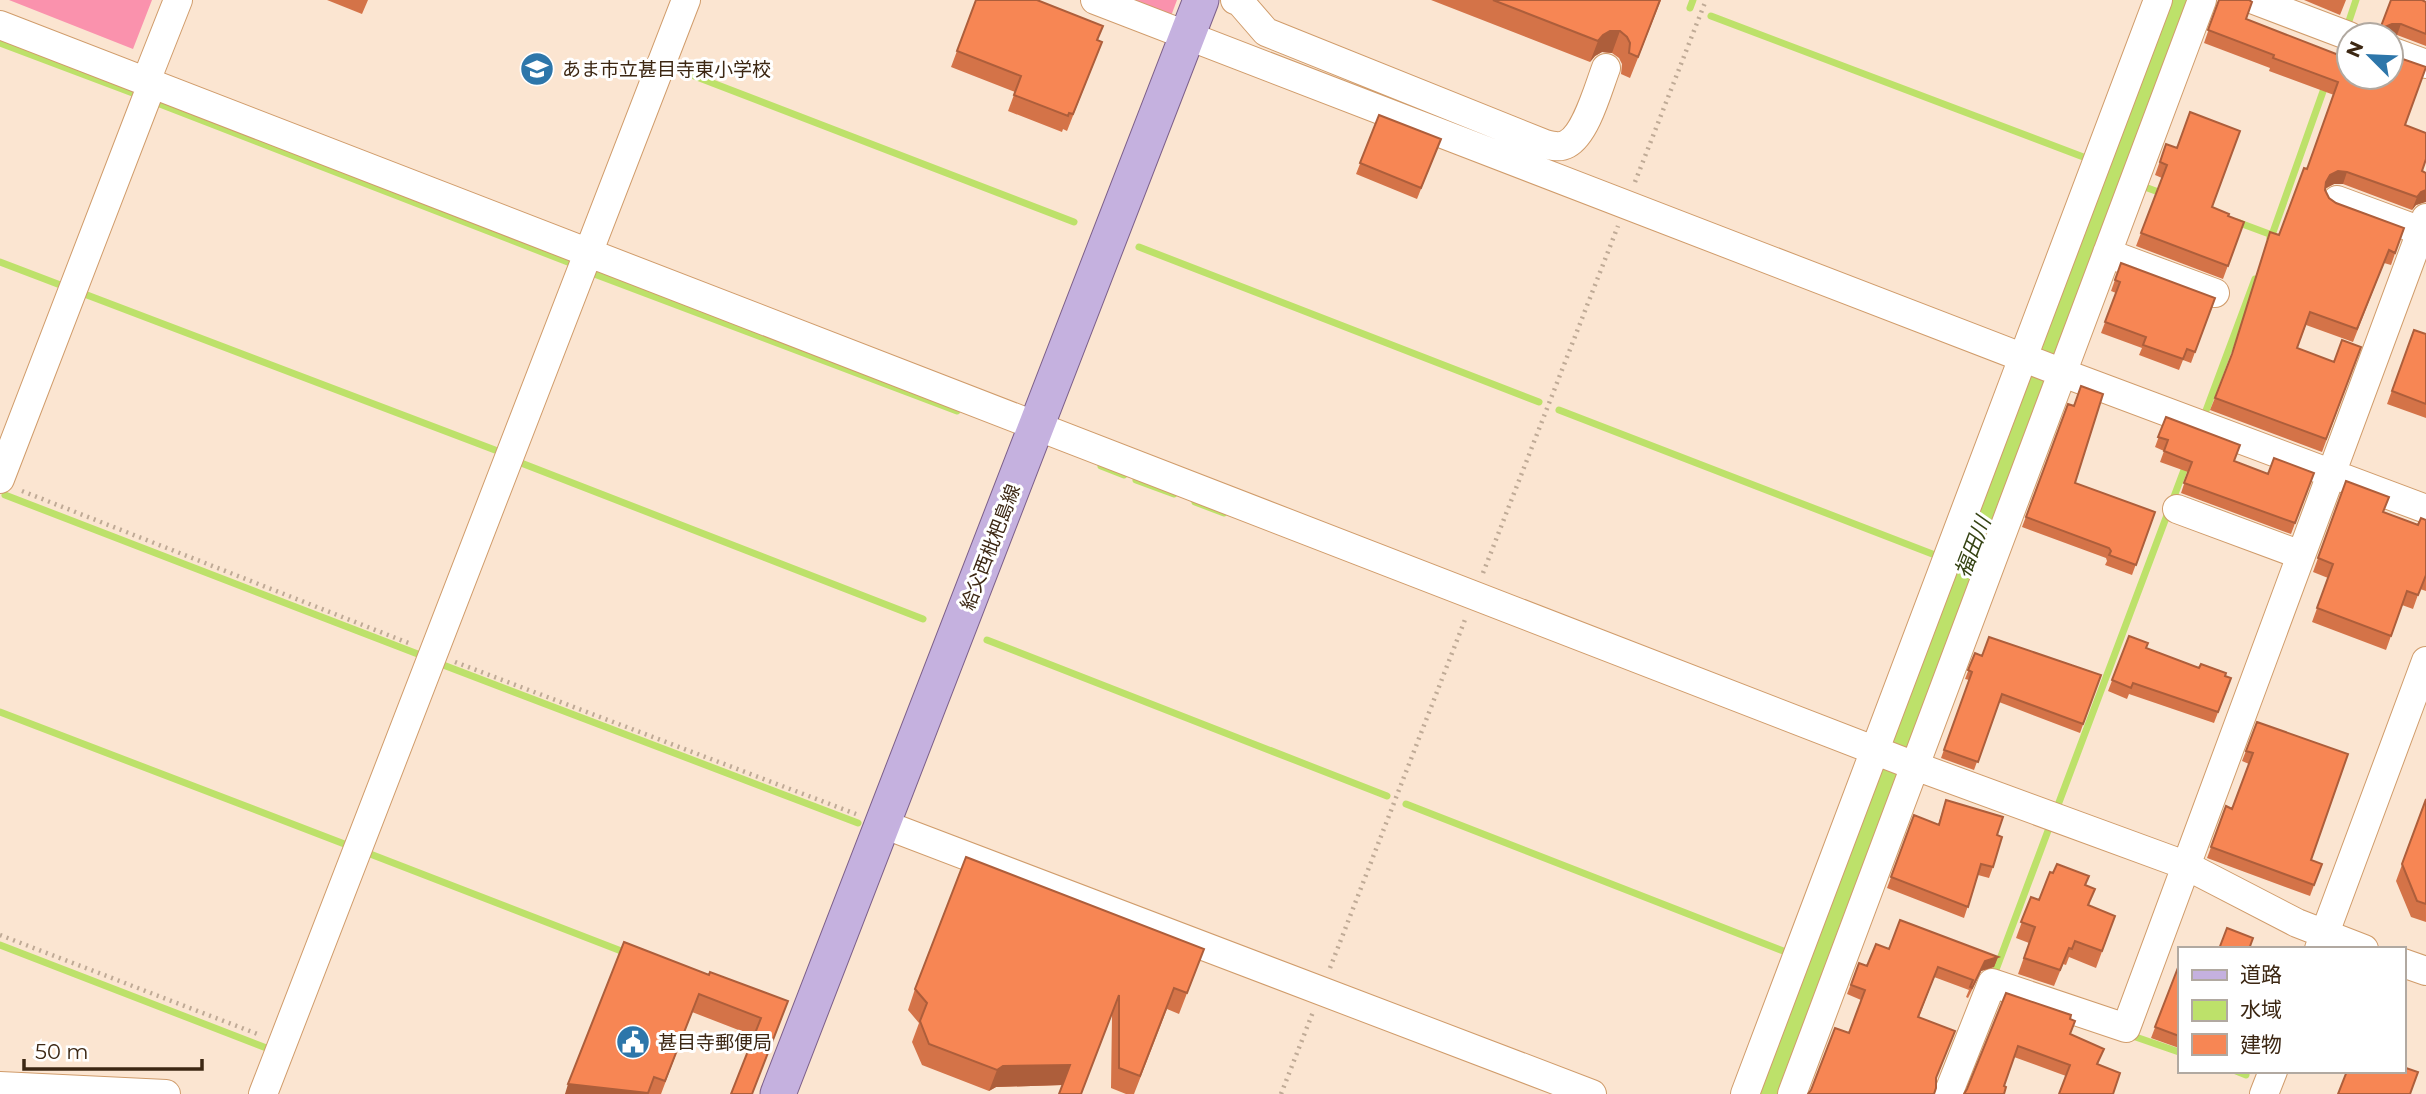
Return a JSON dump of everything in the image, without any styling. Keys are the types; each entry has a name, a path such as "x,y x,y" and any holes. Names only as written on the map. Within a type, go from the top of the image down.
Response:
{"main road":[{"name":"給父西枇杷島線","path":"778,1094 1201,0"}],"street":[{"path":"6,483 178,0"},
{"path":"263,1094 686,0"},
{"path":"1095,0 2063,373 2426,509"},
{"path":"1745,1094 1878,752 2158,0"},
{"path":"1792,1094 2203,0"},
{"path":"2254,0 2335,31"},
{"path":"1243,3 1266,33 1557,147 1566,145 1577,135 1606,68"},
{"path":"0,25 1878,752 2185,865 2297,923 2321,941 2353,947"},
{"path":"2405,56 2426,64"},
{"path":"1948,1094 1992,983 2126,1028 2423,225 2337,200"},
{"path":"2108,253 2216,293"},
{"path":"2177,509 2301,555"},
{"path":"2321,941 2426,661"},
{"path":"883,824 1592,1094"},
{"path":"2405,964 2426,971"},
{"path":"2264,1094 2272,1073"},
{"path":"0,1086 166,1094"}],"path":[{"path":"1281,1094 1706,0"},
{"path":"6,483 433,653 883,824"},
{"path":"0,935 282,1044"}],"shaded area":[{"path":"9,0 152,0 133,49"},
{"path":"1116,0 1177,0 1168,24"}],"water":[{"name":"福田川","path":"2169,0 2194,0 1782,1094 1757,1094"}],"building":[{"path":"976,0 1037,0 1103,26 1097,40 1102,42 1073,114 1069,113 1068,116 1014,95 1021,76 957,51"},
{"path":"1493,0 1660,0 1638,57 1629,53 1630,43 1620,31 1610,31 1598,41"},
{"path":"2219,0 2249,0 2252,2 2246,19 2335,54 2335,81 2273,58 2274,55 2208,30"},
{"path":"2391,0 2426,2 2426,34 2405,26 2405,21 2383,21"},
{"path":"2405,60 2426,67 2405,125 2426,133 2426,159 2422,171 2426,173 2426,190 2417,197 2338,171 2330,175 2326,182 2325,190 2329,198 2336,203 2404,228 2395,253 2389,250 2357,329 2310,312 2297,348 2334,362 2342,340 2361,347 2326,439 2215,398 2232,354 2270,232 2279,235 2304,168 2307,169 2335,90 2405,91"},
{"path":"2190,112 2240,131 2212,207 2244,222 2228,266 2141,233 2167,165 2160,162 2166,144 2177,148"},
{"path":"1379,115 1441,139 1421,188 1360,163"},
{"path":"2121,263 2215,298 2195,352 2187,349 2183,359 2143,345 2146,337 2105,322 2120,282 2115,280"},
{"path":"2414,330 2426,334 2426,404 2392,391"},
{"path":"2081,386 2103,394 2075,483 2155,512 2136,565 2109,555 2109,548 2026,517 2068,404 2074,406"},
{"path":"2166,417 2240,445 2234,461 2268,474 2274,458 2314,473 2295,523 2184,483 2192,462 2164,451 2168,440 2158,437"},
{"path":"2346,481 2389,497 2383,512 2418,525 2421,518 2426,520 2426,575 2418,595 2407,591 2391,636 2317,608 2333,564 2318,558"},
{"path":"2129,636 2148,643 2146,648 2199,668 2201,664 2226,673 2225,676 2231,678 2218,712 2133,683 2131,688 2112,680"},
{"path":"1989,637 2101,675 2083,724 2002,694 1978,762 1944,750 1972,672 1968,670 1975,653 1982,656"},
{"path":"2257,722 2348,754 2311,860 2322,864 2314,885 2211,847 2226,806 2232,809 2253,753 2246,751"},
{"path":"2426,799 2426,904 2417,901 2402,864"},
{"path":"1946,800 2003,817 1997,835 2002,837 1993,867 1981,864 1968,907 1891,877 1914,815 1939,825"},
{"path":"966,857 1204,949 1187,993 1174,988 1140,1076 1119,1068 1119,995 1081,1094 1059,1094 1070,1065 1003,1066 997,1070 929,1044 920,1021 927,1003 915,989"},
{"path":"2057,864 2089,876 2085,885 2095,889 2088,905 2115,916 2102,951 2075,941 2072,949 2069,948 2060,970 2024,958 2035,927 2021,922 2031,897 2039,900 2050,872 2053,873"},
{"path":"1900,920 1998,957 1985,961 1972,988 1970,987 1973,980 1938,967 1918,1017 1955,1031 1936,1078 1934,1094 1808,1094 1835,1028 1849,1033 1865,990 1851,985 1859,963 1867,966 1876,944 1889,949"},
{"path":"2227,928 2253,938 2250,947 2220,947"},
{"path":"624,942 709,975 710,972 788,1001 752,1094 731,1094 761,1018 699,994 665,1081 654,1077 648,1093 568,1084"},
{"path":"2178,968 2178,1036 2155,1027"},
{"path":"2006,993 2071,1015 2070,1019 2075,1021 2070,1034 2104,1049 2097,1064 2120,1073 2113,1094 2059,1094 2070,1065 2018,1046 2004,1086 2004,1094 1964,1094"},
{"path":"2405,1068 2418,1072 2410,1094 2338,1094 2346,1073 2405,1073"}],"waterway":[{"path":"1690,8 1693,0"},
{"path":"2349,21 2356,0"},
{"path":"1711,16 2086,158"},
{"path":"0,43 138,95"},
{"path":"676,69 1074,222"},
{"path":"2272,235 2326,83"},
{"path":"152,101 573,264"},
{"path":"2142,186 2164,194"},
{"path":"2237,222 2272,235 2270,238"},
{"path":"1139,247 1539,402"},
{"path":"0,262 63,286"},
{"path":"589,272 957,411"},
{"path":"2204,416 2255,279"},
{"path":"87,295 495,450"},
{"path":"1559,410 1935,555"},
{"path":"516,461 923,619"},
{"path":"2058,805 2187,462"},
{"path":"1101,466 1124,475"},
{"path":"1136,480 1174,494"},
{"path":"5,495 423,656"},
{"path":"1195,502 1224,513"},
{"path":"987,640 1387,796"},
{"path":"438,663 858,823"},
{"path":"0,712 347,845"},
{"path":"1406,804 1786,952"},
{"path":"1994,975 2049,828"},
{"path":"365,852 629,954"},
{"path":"0,945 269,1049"},
{"path":"2127,1034 2178,1052"},
{"path":"2241,1073 2246,1075"}],"place":[{"name":"あま市立甚目寺東小学校","path":"537,69"},
{"name":"甚目寺郵便局","path":"633,1042"}]}
